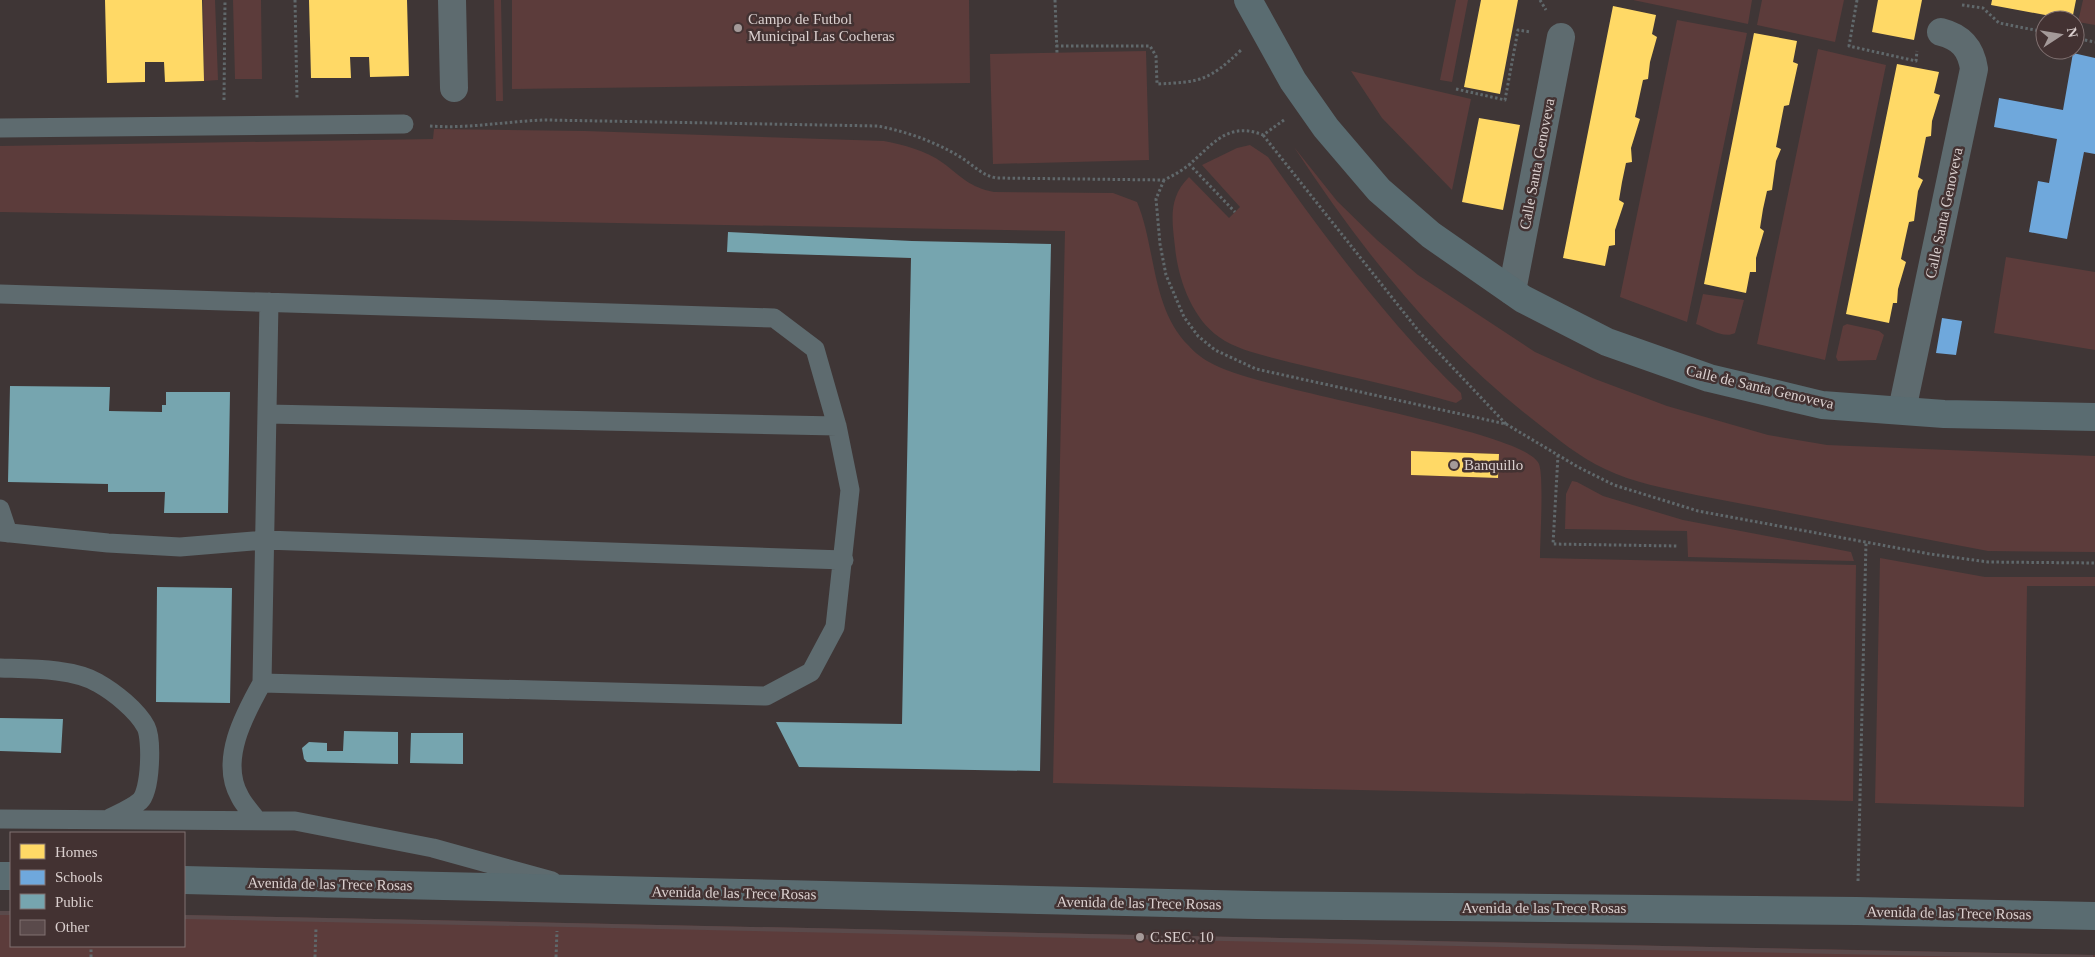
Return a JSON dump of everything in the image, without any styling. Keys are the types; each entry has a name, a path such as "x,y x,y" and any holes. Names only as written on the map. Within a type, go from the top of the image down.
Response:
{"street":[{"path":"452,0 454,88"},
{"name":"Calle de Santa Genoveva","path":"1248,0 1293,81 1326,128 1379,190 1430,235 1512,291 1607,342 1708,378 1822,405 1944,414 2095,417"},
{"name":"Calle Santa Genoveva","path":"1902,410 1974,70 1972,56 1965,45 1955,36 1941,32"},
{"name":"Calle Santa Genoveva","path":"1512,291 1561,37"},
{"name":"Avenida de las Trece Rosas","path":"185,880 1256,906 1857,911 2095,916"}],"lane":[{"path":"0,128 404,124"},
{"path":"0,294 774,318 815,349 837,426 850,490 844,560 835,627 811,672 766,696 262,683"},
{"path":"256,820 239,796 232,766 242,719 262,683 269,302"},
{"path":"267,414 837,426"},
{"path":"0,510 4,532 108,543 180,547 265,540 844,560"},
{"path":"0,668 54,670 97,682 128,706 146,727 150,765 149,783 141,800 109,819"},
{"path":"0,819 295,821 434,848 584,890"}],"path":[{"path":"224,0 224,125"},
{"path":"295,0 298,124"},
{"path":"1055,0 1057,53"},
{"path":"1857,0 1849,46 1916,61"},
{"path":"1956,4 1983,8 1999,23 2035,30"},
{"path":"1056,46 1147,45 1155,52 1157,84 1192,82 1218,70 1263,28"},
{"path":"1456,89 1505,100 1518,30 1561,37"},
{"path":"1263,135 1308,102"},
{"path":"404,124 433,126 497,125 514,121 546,120 878,126 902,131 931,141 963,159 985,176 996,178 1164,180 1189,164 1222,135 1239,130 1252,130 1263,135 1421,334 1506,424 1614,485 1698,511 1988,562 2095,563"},
{"path":"1189,164 1235,212"},
{"path":"1164,180 1156,198 1160,244 1166,275 1184,317 1198,336 1216,350 1256,369 1506,424"},
{"path":"1558,455 1552,544 1677,546"},
{"path":"1857,911 1866,542"},
{"path":"315,957 316,928"},
{"path":"556,957 557,931"}],"shaded area":[{"path":"203,0 215,0 218,80 204,81"},
{"path":"233,0 261,0 262,79 235,79"},
{"path":"494,0 501,0 503,101 496,101"},
{"name":"Campo de Futbol Municipal Las Cocheras","path":"512,0 969,0 970,83 512,89"},
{"path":"1456,0 1468,0 1452,82 1440,80"},
{"path":"1633,0 1752,0 1748,24"},
{"path":"1762,0 1844,0 1835,42 1757,25"},
{"path":"2083,0 2095,0 2095,25 2085,23 2085,10 2081,10"},
{"path":"1677,20 1747,33 1687,322 1620,297"},
{"path":"1818,49 1886,65 1825,360 1757,344"},
{"path":"1146,51 1149,160 993,164 990,54"},
{"path":"1351,71 1471,99 1452,190 1382,118"},
{"path":"434,129 585,131 884,141 922,151 936,158 972,184 985,190 994,192 1113,193 1137,202 1148,238 1161,296 1168,314 1177,331 1196,353 1209,362 1237,374 1279,386 1441,424 1523,451 1539,464 1542,495 1540,558 1856,565 1853,801 1053,783 1065,231 0,212 0,146 433,139","holes":["1411,451 1498,454 1498,478 1411,475"]},
{"path":"1250,145 1268,157 1359,280 1408,338 1461,393 1462,399 1456,403 1256,354 1227,342 1209,329 1194,309 1179,272 1173,228 1175,201 1182,185 1189,177 1229,218 1240,207 1202,165 1237,148"},
{"path":"1294,147 1337,201 1377,240 1418,275 1535,352 1595,379 1667,406 1768,435 1827,445 2095,456 2095,552 1988,551 1696,495 1638,482 1595,464 1561,441 1500,393 1434,329 1374,259"},
{"path":"2006,257 2095,272 2095,350 1994,333"},
{"path":"1703,294 1744,300 1735,333 1721,334 1696,324"},
{"path":"1847,324 1879,331 1884,335 1876,360 1838,361 1836,357 1843,326"},
{"path":"1572,481 1603,496 1683,520 1851,552 1854,561 1688,557 1687,531 1565,529 1566,494"},
{"path":"1880,558 1985,577 2095,577 2095,586 2027,586 2024,807 1875,803"},
{"path":"0,912 10,912 10,947 185,947 185,915 2095,955 2095,957 0,957"}],"building: Homes":[{"path":"105,0 202,0 204,81 165,82 164,62 145,62 145,82 107,83"},
{"path":"309,0 407,0 409,76 370,77 369,57 350,57 351,78 311,78"},
{"path":"1481,0 1518,0 1500,94 1464,87"},
{"path":"1878,0 1922,0 1914,40 1872,32"},
{"path":"1992,0 2076,0 2074,10 2035,10 2035,13 1991,5"},
{"path":"1613,6 1656,15 1652,34 1657,37 1650,62 1648,79 1643,80 1635,117 1640,119 1631,148 1632,162 1626,163 1622,182 1619,200 1624,203 1615,230 1615,245 1609,246 1605,266 1563,258"},
{"path":"1754,33 1797,41 1793,62 1798,64 1789,105 1784,106 1776,147 1781,149 1776,161 1772,190 1767,191 1763,209 1760,228 1764,231 1756,258 1756,272 1750,272 1746,293 1704,284"},
{"path":"1897,64 1939,72 1934,93 1940,95 1932,121 1931,136 1926,137 1918,177 1923,180 1918,191 1914,221 1909,222 1901,259 1906,262 1898,289 1897,303 1893,303 1889,323 1846,314"},
{"path":"1479,118 1520,125 1503,210 1462,202"},
{"name":"Banquillo","path":"1411,451 1499,454 1498,478 1411,475"}],"building: Schools":[{"path":"2085,56 2095,58 2095,154 2084,152 2067,239 2029,232 2038,181 2049,183 2057,139 1994,127 1999,98 2063,110 2072,60 2085,60"},
{"path":"1942,318 1962,321 1956,355 1936,353"}],"building: Public":[{"path":"728,232 912,241 1051,244 1040,771 799,767 776,722 902,724 911,258 727,252"},
{"path":"10,386 110,387 109,411 162,412 162,405 166,405 166,392 230,392 228,513 164,513 165,492 108,492 108,484 8,482"},
{"path":"157,587 232,588 230,703 156,702"},
{"path":"0,718 63,719 61,753 0,751"},
{"path":"344,731 398,732 398,764 307,762 304,759 302,748 309,742 327,743 327,751 343,751"},
{"path":"411,733 463,733 463,764 410,763"}],"building: Other":[{"path":"0,911 10,911 10,915 0,915"},
{"name":"C.SEC. 10","path":"185,915 2093,955 2093,957 1975,957 185,919"}],"place":[{"name":"Campo de Futbol Municipal Las Cocheras","path":"738,28"},
{"name":"Banquillo","path":"1454,465"},
{"name":"C.SEC. 10","path":"1140,937"}]}
